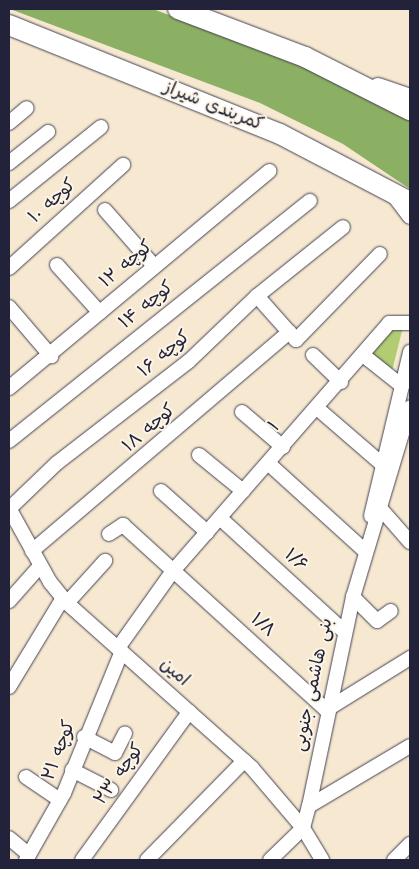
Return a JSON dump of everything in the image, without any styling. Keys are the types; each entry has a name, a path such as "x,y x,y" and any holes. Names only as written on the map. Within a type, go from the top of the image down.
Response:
{"highway":[{"path":"178,9 351,78 410,110"},
{"name":"کمربندی شیراز","path":"9,25 280,134 387,188 410,202"}],"main road":[{"path":"351,78 410,98"}],"street":[{"path":"9,123 27,108"},
{"path":"9,202 101,128"},
{"path":"9,163 48,132"},
{"name":"کوچه ۱۰","path":"9,268 123,165"},
{"name":"کوچه ۱۲","path":"9,388 51,356 154,266 269,171"},
{"path":"387,188 410,217"},
{"name":"کوچه ۱۴","path":"9,441 310,201"},
{"path":"104,210 154,266"},
{"name":"کوچه ۱۶","path":"10,512 57,463 188,361 257,296 344,227"},
{"path":"257,296 296,340 380,254"},
{"path":"57,265 100,313"},
{"path":"9,307 51,356"},
{"name":"۱","path":"173,571 390,323 410,323"},
{"name":"کوچه ۱۸","path":"32,551 289,332"},
{"name":"بنی هاشمی جنوبی","path":"302,828 309,806 326,710 352,597 365,551 383,464 410,352"},
{"path":"313,355 340,382"},
{"path":"363,355 402,386"},
{"name":"بنی هاشمی جنوبی","path":"365,551 408,428 410,407"},
{"path":"317,408 383,464"},
{"path":"242,412 282,447"},
{"path":"199,455 243,491"},
{"path":"268,463 365,551"},
{"path":"161,491 207,532"},
{"path":"381,509 410,542"},
{"name":"امین","path":"10,512 40,566 65,600 244,760 302,828 322,860"},
{"name":"۱/۶","path":"220,518 345,632"},
{"name":"۱/۸","path":"109,534 123,525 326,710"},
{"path":"9,688 65,600 105,561"},
{"path":"9,601 40,566"},
{"name":"کوچه ۲۱","path":"28,858 60,800 120,650 173,571"},
{"path":"352,597 377,621 391,611"},
{"path":"326,710 410,658"},
{"name":"کوچه ۲۳","path":"82,860 189,712"},
{"path":"84,737 115,753 125,733"},
{"path":"309,806 410,746"},
{"path":"147,860 244,760"},
{"path":"72,770 111,790"},
{"path":"26,777 60,800"},
{"path":"270,860 302,828"},
{"path":"9,838 28,858"},
{"path":"394,860 410,844"}],"green space":[{"path":"10,9 153,9 306,67 410,121 410,189 343,144 260,103"},
{"path":"403,327 392,371 371,352 394,328"}]}
